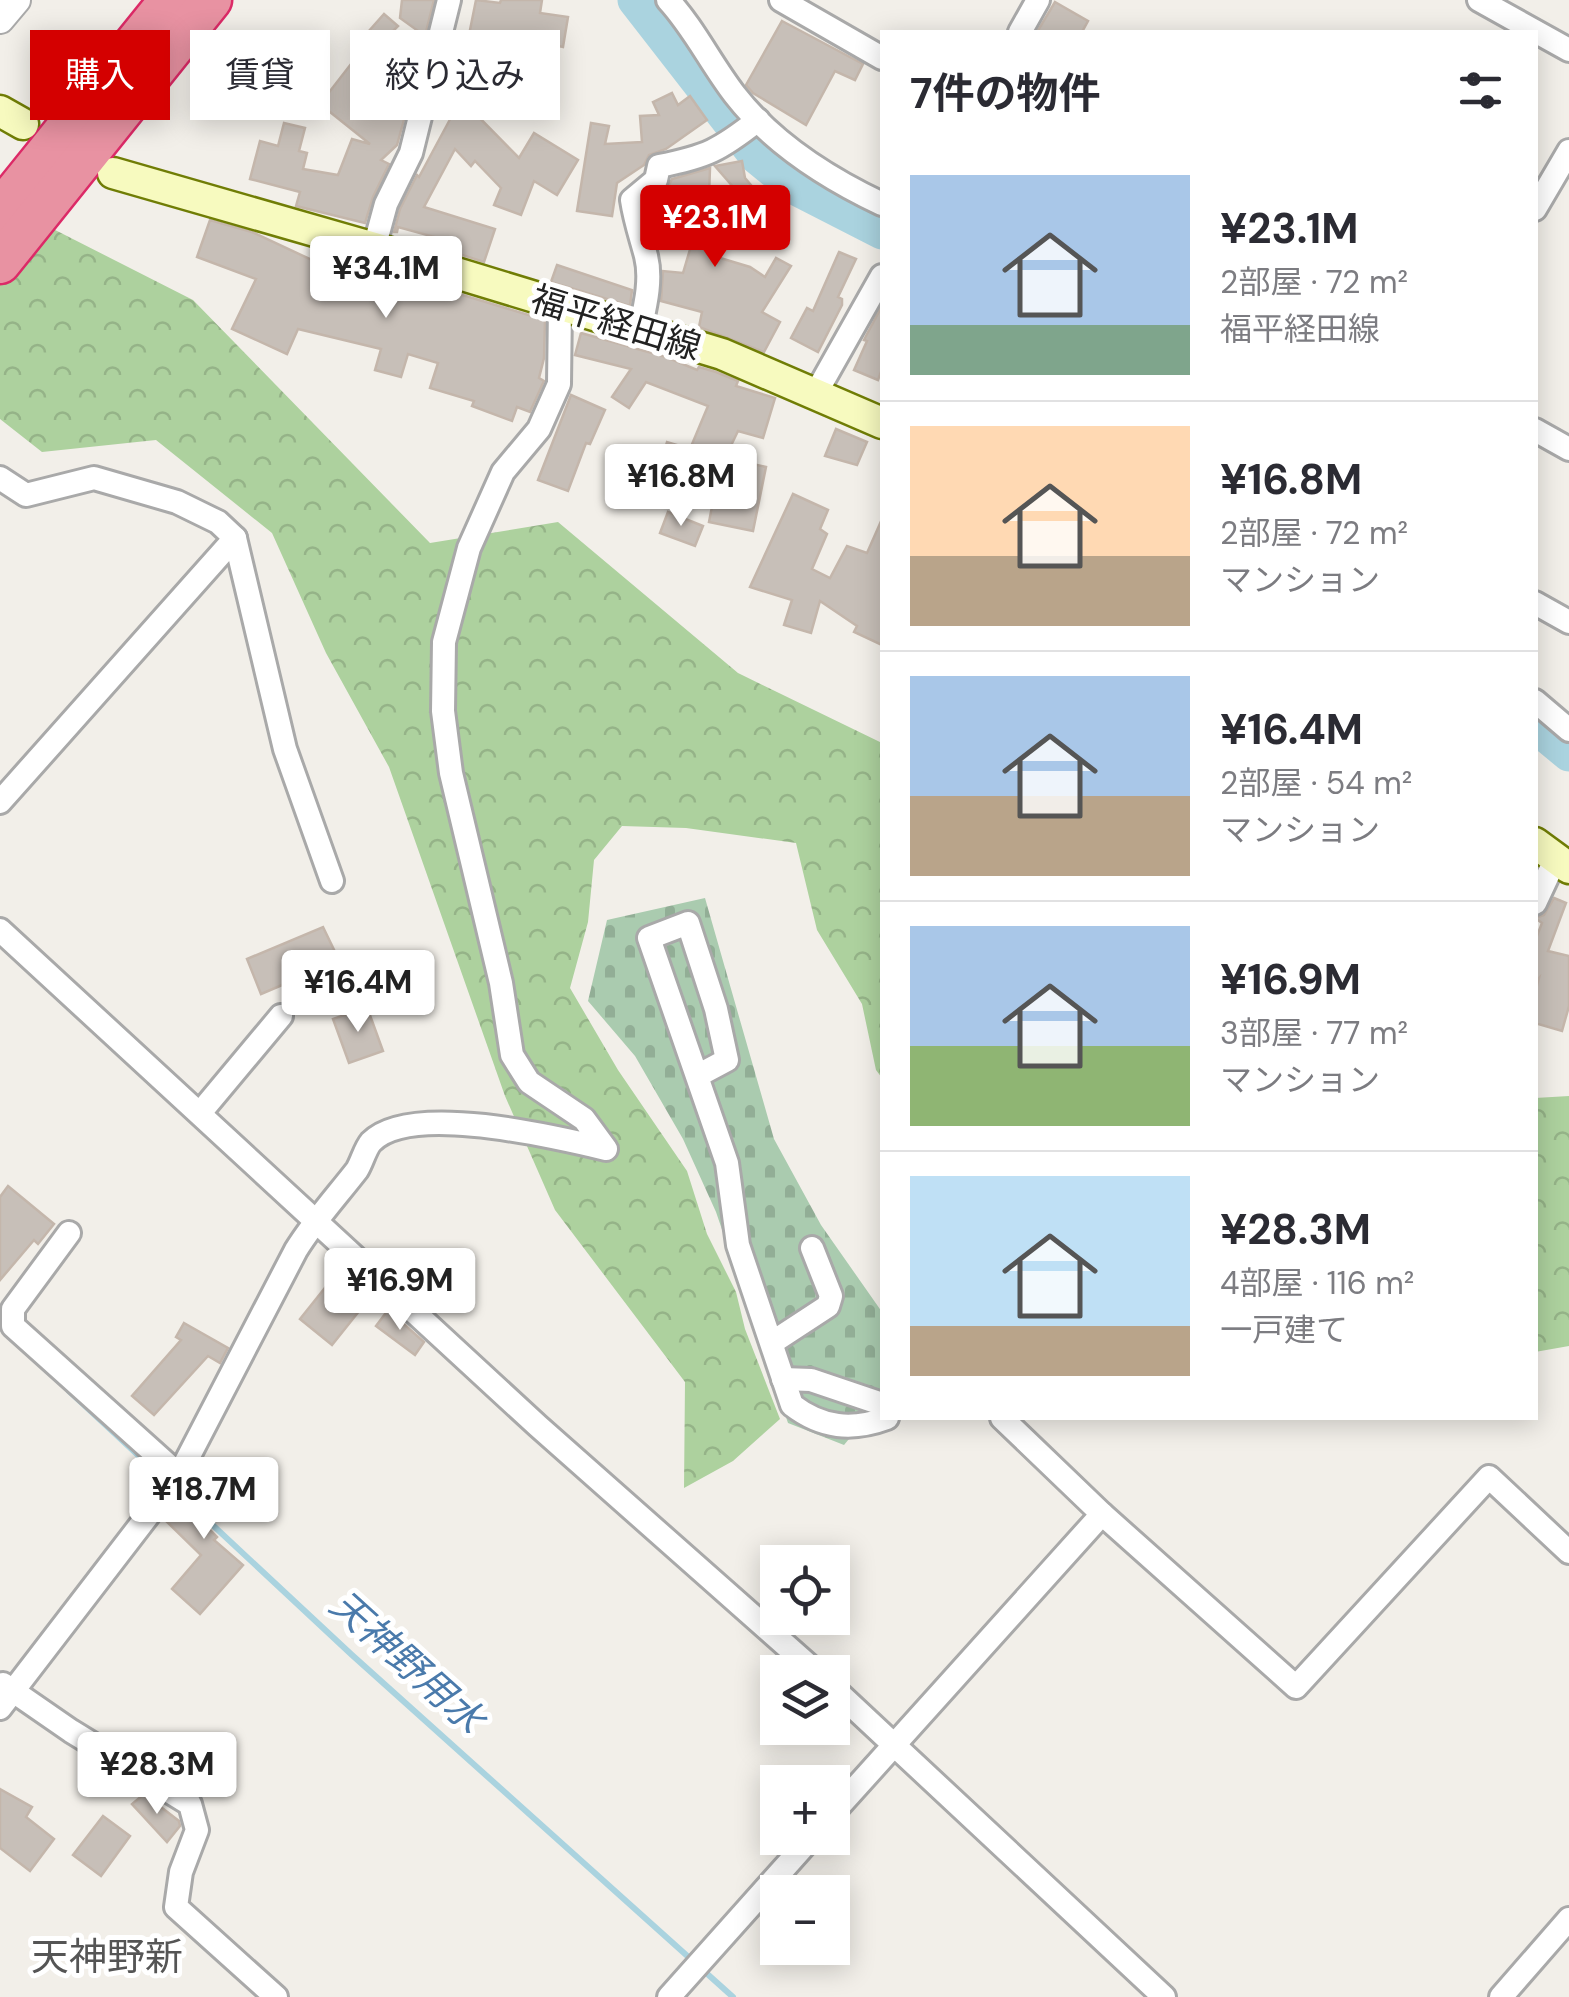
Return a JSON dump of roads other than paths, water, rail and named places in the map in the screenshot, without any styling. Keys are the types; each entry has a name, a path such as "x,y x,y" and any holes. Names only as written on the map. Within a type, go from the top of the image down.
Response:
{"highway":[{"path":"0,212 170,0"},
{"path":"0,264 211,0"}],"main road":[{"name":"福平経田線","path":"113,174 374,248 722,354 880,422"}],"street":[{"path":"0,19 16,0"},
{"path":"374,248 386,204 411,153 449,0"},
{"path":"668,0 736,96 758,120 824,174 880,203"},
{"path":"780,0 880,57"},
{"path":"1021,30 1038,0"},
{"path":"1480,0 1533,30"},
{"path":"1538,33 1569,50"},
{"path":"640,330 648,297 648,260 632,200 656,180 658,166 703,157 728,144 758,120"},
{"path":"1538,204 1569,150"},
{"path":"816,392 880,280"},
{"path":"276,1997 176,1908 181,1872 197,1830 190,1804 4,1694 179,1474 296,1250 316,1218 359,1166 372,1142 402,1126 474,1124 536,1132 606,1148 584,1119 528,1082 512,1055 501,983 451,773 443,710 444,642 469,548 503,472 539,429 559,384 560,306"},
{"path":"1538,432 1569,449"},
{"path":"0,478 26,495 94,478 177,502 218,522 235,538 285,749 332,881"},
{"path":"0,802 235,538"},
{"path":"1538,605 1569,622"},
{"path":"1538,704 1569,730"},
{"path":"1538,894 1553,857"},
{"path":"697,1076 726,1060 716,1009 688,924 649,938 726,1163 738,1245 774,1342 792,1406 834,1427 880,1419"},
{"path":"0,930 538,1426 797,1655"},
{"path":"200,1112 281,1016"},
{"path":"69,1233 12,1309 13,1326 179,1474"},
{"path":"774,1342 828,1306 832,1296 812,1248"},
{"path":"783,1379 811,1380 880,1403"},
{"path":"1004,1420 1102,1514 1296,1687 1488,1477 1569,1552"},
{"path":"850,1794 1102,1514"},
{"path":"850,1704 1164,1997"},
{"path":"669,1997 796,1855"},
{"path":"1501,1997 1569,1919"}],"waterway":[{"path":"635,0 757,157 794,187 880,231"},
{"path":"1538,728 1569,754"},
{"name":"天神野用水","path":"69,1391 166,1481"},
{"name":"天神野用水","path":"204,1517 733,1997"}],"district":[{"name":"天神野新","path":"107,1957"}]}
